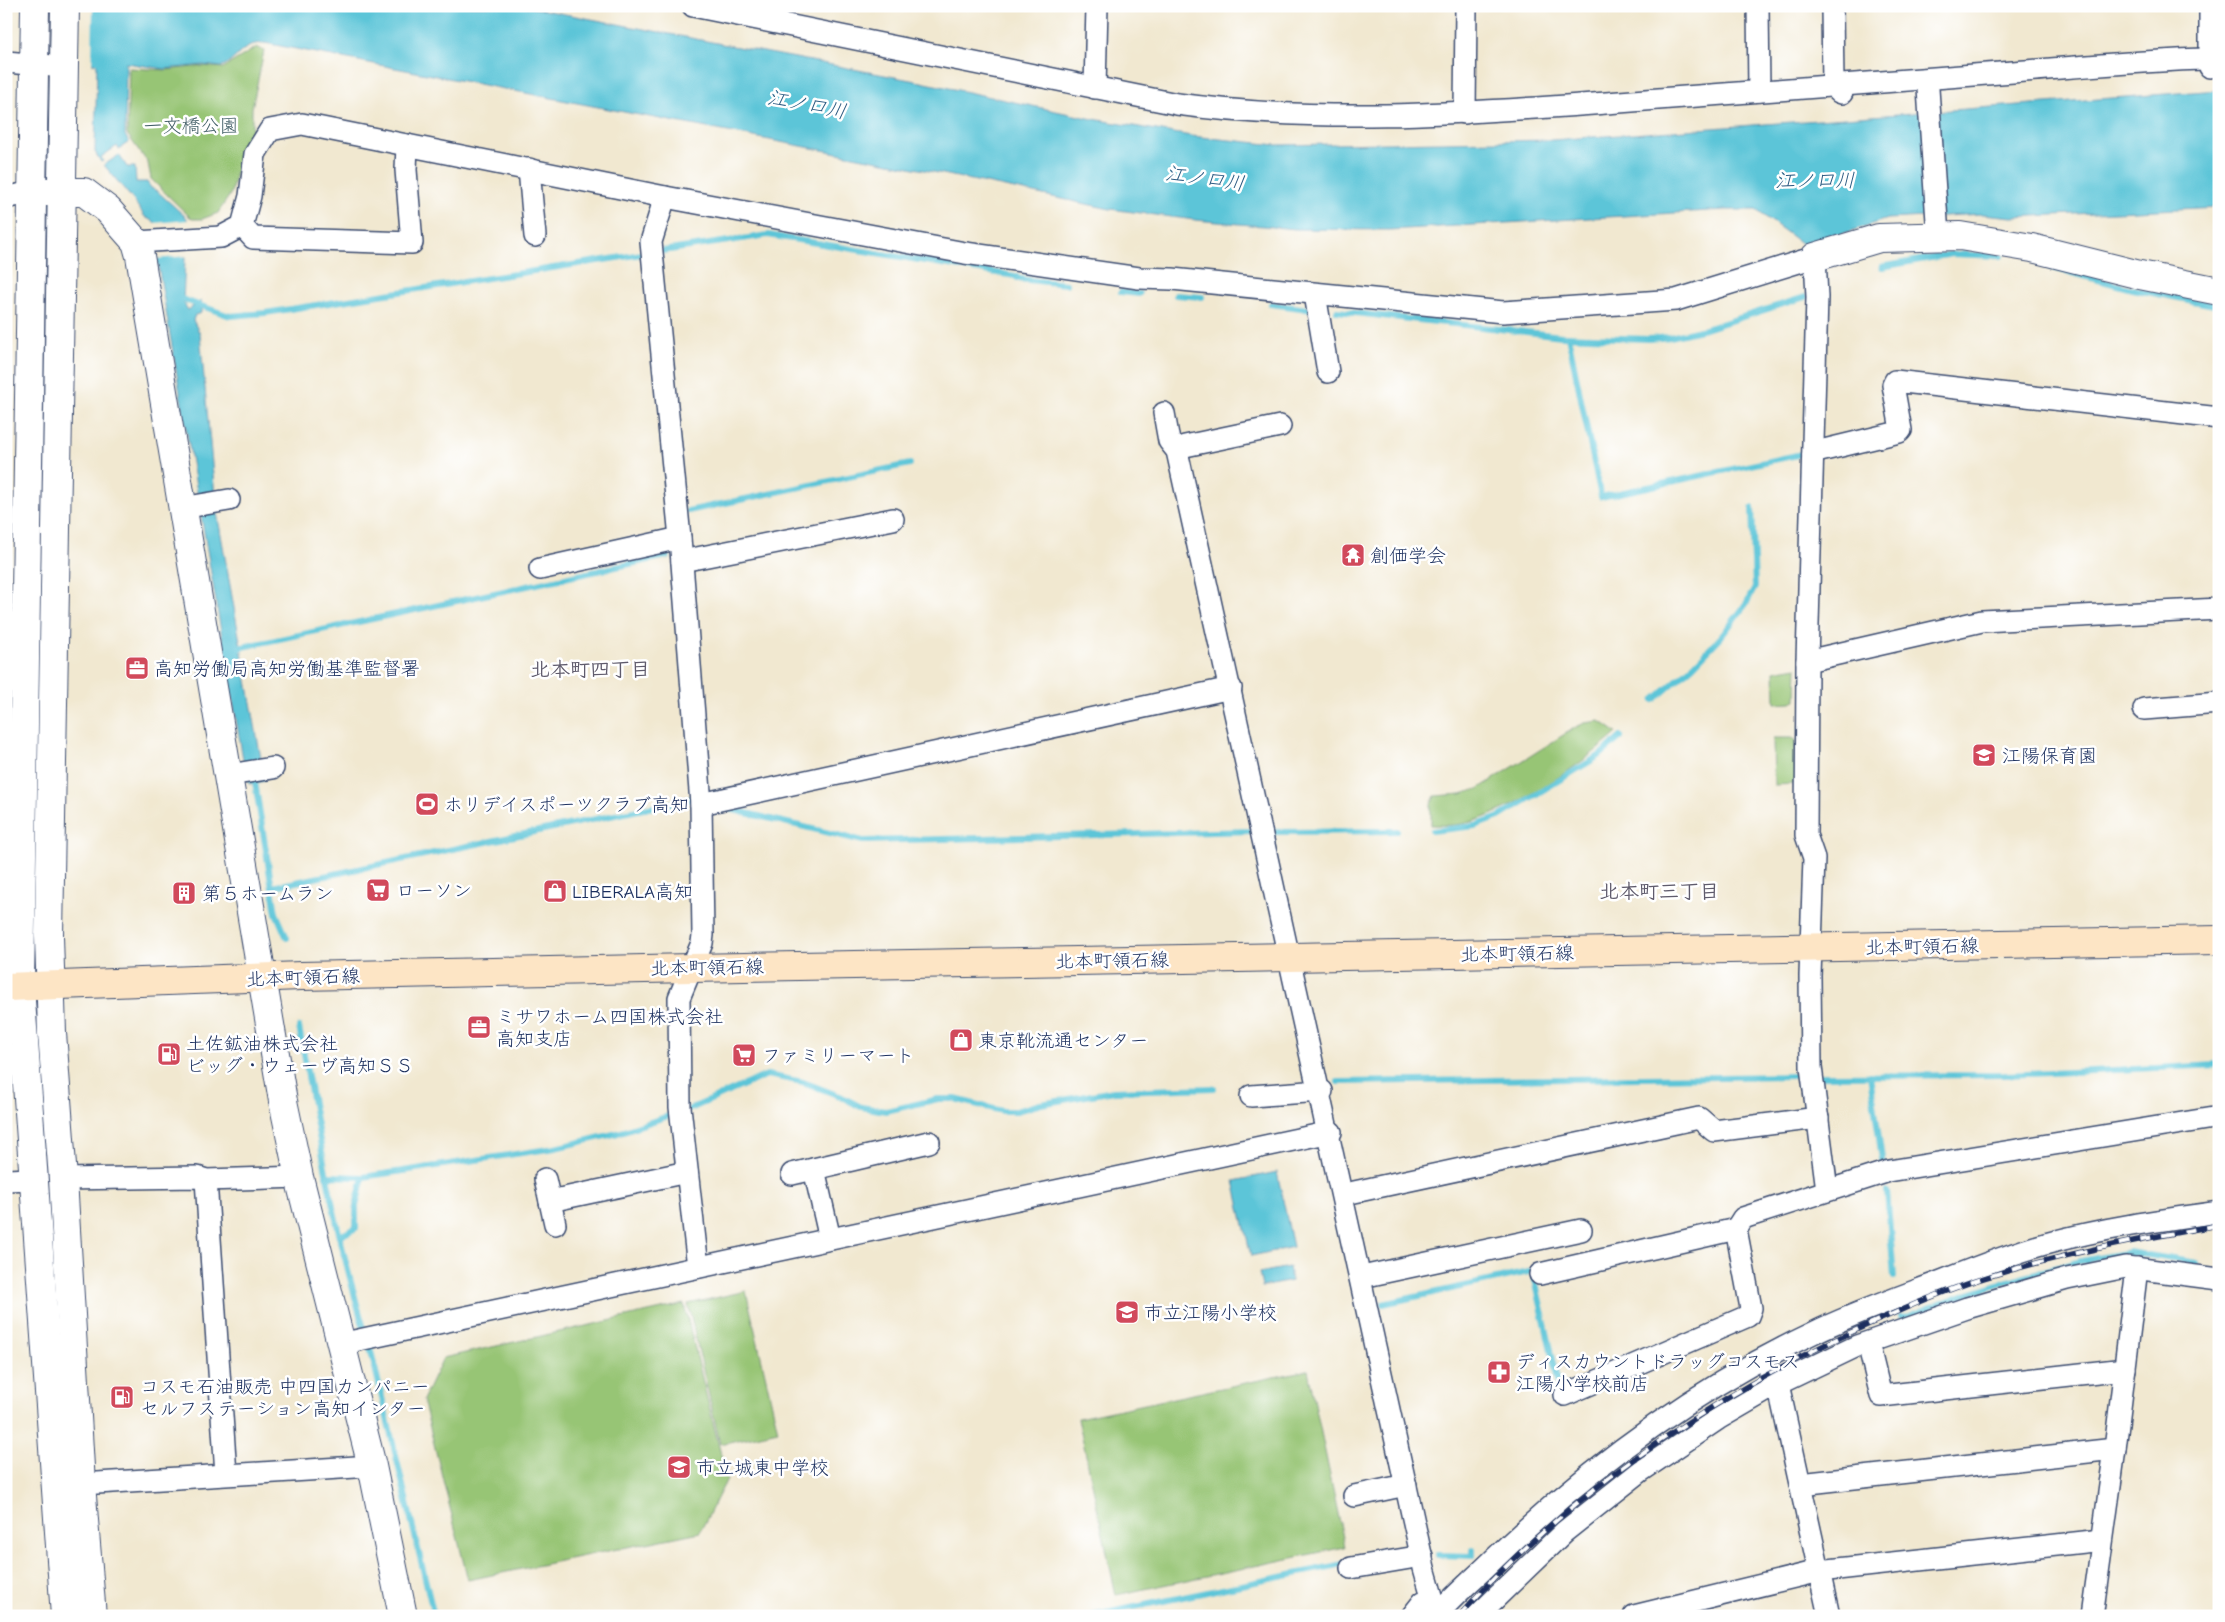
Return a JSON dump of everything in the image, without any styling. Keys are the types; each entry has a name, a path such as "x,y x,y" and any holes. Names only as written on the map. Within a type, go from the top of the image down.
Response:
{"main road":[{"name":"北本町領石線","path":"13,986 692,968 2219,940"}],"street":[{"path":"34,6 34,60 19,195 13,986 19,1179 65,1616"},
{"path":"65,6 49,936 52,1033 92,1616"},
{"path":"692,6 717,9 1177,104 1257,113 1343,116 1465,113 1833,85 2213,64"},
{"path":"1095,88 1097,6"},
{"path":"1465,113 1466,6"},
{"path":"1758,6 1758,91"},
{"path":"1832,6 1833,85 1838,92 1929,96 2213,64"},
{"path":"2210,6 2213,64"},
{"path":"6,62 34,60 64,64"},
{"path":"1929,96 1938,228"},
{"path":"145,242 221,237 242,226 250,196 255,154 270,130 302,124 664,198 970,254 1139,278 1504,312 1676,300 1878,238 1938,228 1960,236 2032,248 2140,275 2219,291"},
{"path":"242,226 253,238 412,243 406,170 407,145"},
{"path":"529,169 534,236"},
{"path":"19,195 84,192 145,242 188,507 235,774 262,978 283,1101 299,1177 359,1340 372,1466 403,1616"},
{"path":"664,198 651,242 680,538 700,804 703,935 702,943 679,998 680,1107 698,1267"},
{"path":"1815,257 1817,297 1807,661 1806,835 1814,858 1810,976 1811,1067 1827,1190"},
{"path":"1316,294 1328,372"},
{"path":"1812,455 1820,451 1899,432 1901,430 1893,385 1895,381 2219,418"},
{"path":"1164,413 1169,441 1177,451 1345,1194 1406,1485 1422,1556 1438,1611"},
{"path":"1177,451 1185,446 1280,426"},
{"path":"188,507 229,500"},
{"path":"682,561 893,519"},
{"path":"540,569 680,538"},
{"path":"1807,661 1982,622 2219,609"},
{"path":"700,804 1231,688"},
{"path":"2144,709 2219,703"},
{"path":"235,774 273,768"},
{"path":"1251,1096 1322,1091"},
{"path":"1565,1395 1748,1316 1751,1308 1736,1229 1743,1218 1889,1171 2219,1117"},
{"path":"1345,1194 1699,1118 1714,1131 1818,1118"},
{"path":"359,1340 1331,1132"},
{"path":"792,1174 929,1142"},
{"path":"814,1169 830,1239"},
{"path":"550,1201 687,1172"},
{"path":"63,1179 197,1177 206,1180 299,1177"},
{"path":"545,1179 555,1224"},
{"path":"206,1180 226,1474"},
{"path":"1438,1611 1519,1535 1593,1472 1638,1437 1685,1405 1761,1360 1812,1333 1861,1311 2045,1244 2160,1220 2219,1212"},
{"path":"1540,1274 1736,1229"},
{"path":"1362,1277 1581,1230"},
{"path":"1477,1616 1564,1532 1641,1471 1718,1418 1778,1384 1857,1346 1967,1308 2066,1279 2126,1267 2219,1279"},
{"path":"2092,1616 2137,1268"},
{"path":"1868,1343 1881,1396 2125,1369"},
{"path":"1761,1360 1778,1384 1829,1616"},
{"path":"1800,1484 2115,1449"},
{"path":"82,1484 372,1466"},
{"path":"1354,1496 1406,1485"},
{"path":"1634,1616 1819,1572 2102,1540"},
{"path":"1351,1568 1422,1556"},
{"path":"1412,1616 1423,1602 1438,1611"}],"green space":[{"name":"一文橋公園","path":"257,47 264,51 252,108 252,131 241,152 231,193 218,213 202,219 192,219 151,179 148,163 127,134 129,68 166,70 203,66 223,68"},
{"path":"1797,667 1796,700 1775,703 1774,671"},
{"path":"1600,721 1617,733 1585,759 1544,787 1480,819 1458,825 1431,825 1431,804 1435,796 1461,794 1478,789 1576,727 1585,723"},
{"path":"1773,738 1791,738 1795,740 1797,784 1774,785"},
{"path":"746,1291 778,1431 720,1444 688,1304"},
{"path":"684,1304 727,1479 700,1532 468,1580 423,1400 443,1358"},
{"path":"1308,1370 1345,1547 1116,1595 1078,1418"}],"water":[{"name":"江ノ口川","path":"6,6 523,6 921,82 1093,119 1191,136 1277,145 1552,140 2219,90 2219,207 2012,217 1983,214 1887,219 1805,246 1756,210 1725,210 1388,230 1296,229 1195,220 1110,209 905,166 265,43 254,44 243,50 230,62 221,67 203,65 165,69 126,63 125,135 129,142 119,149 117,146 101,157 103,161 101,162 95,152 97,64 6,47"},
{"path":"119,155 127,167 135,167 136,182 147,182 151,188 157,191 187,218 183,302 188,310 201,301 201,313 195,315 193,320 200,334 216,507 265,781 249,784 243,759 157,259 156,223 145,217 104,165"},
{"path":"1277,1172 1293,1247 1251,1256 1234,1181"},
{"path":"1289,1267 1291,1281 1262,1287 1259,1273"}],"pier":[{"path":"6,6 93,6 92,65 6,49"},
{"path":"189,220 187,256 156,259 154,223"}],"waterway":[{"path":"663,251 768,235 1015,276 1019,279 1066,284"},
{"path":"179,298 230,316 265,313 642,254"},
{"path":"1882,267 1952,254 2001,256"},
{"path":"2050,267 2132,289 2219,306"},
{"path":"1121,292 1139,294"},
{"path":"1176,295 1202,297"},
{"path":"1337,311 1562,336 1649,339 1670,337 1705,329 1805,297"},
{"path":"1271,304 1308,309"},
{"path":"1568,336 1601,497 1802,454"},
{"path":"688,511 910,464"},
{"path":"1654,700 1693,666 1721,637 1746,604 1755,587 1752,508"},
{"path":"233,649 667,556"},
{"path":"1432,831 1475,826 1499,817 1599,756 1621,737"},
{"path":"254,776 276,913 287,938"},
{"path":"272,887 691,799"},
{"path":"721,807 863,841 1253,831"},
{"path":"1274,832 1397,831"},
{"path":"299,1027 322,1150 348,1271 371,1351 434,1616"},
{"path":"1821,1076 2005,1075 2219,1065"},
{"path":"690,1109 767,1075 803,1082 840,1096 861,1107 886,1111 938,1099 955,1099 1002,1111 1016,1111 1041,1104 1114,1091 1214,1088"},
{"path":"1870,1075 1883,1166"},
{"path":"1338,1082 1794,1076"},
{"path":"340,1236 356,1228 356,1206 363,1177 555,1148 618,1133 671,1115"},
{"path":"326,1176 363,1177"},
{"path":"1887,1192 1894,1277"},
{"path":"1901,1317 1904,1318 1965,1294 2021,1277 2081,1261 2129,1252 2197,1263"},
{"path":"1383,1304 1533,1271 1559,1385"},
{"path":"1438,1555 1473,1556 1473,1550"},
{"path":"1091,1616 1348,1563"}],"railway":[{"path":"1459,1616 1504,1569 1552,1524 1604,1482 1658,1442 1772,1372 1831,1342 1925,1300 1984,1278 2071,1254 2219,1225"}],"place":[{"name":"創価学会","path":"1353,555"},
{"name":"高知労働局高知労働基準監督署","path":"137,668"},
{"name":"江陽保育園","path":"1984,755"},
{"name":"ホリデイスポーツクラブ高知","path":"427,804"},
{"name":"ローソン","path":"378,890"},
{"name":"LIBERALA高知","path":"555,891"},
{"name":"第５ホームラン","path":"184,893"},
{"name":"ミサワホーム四国株式会社 高知支店","path":"479,1027"},
{"name":"東京靴流通センター","path":"961,1040"},
{"name":"土佐鉱油株式会社 ビッグ・ウェーヴ高知ＳＳ","path":"169,1054"},
{"name":"ファミリーマート","path":"744,1055"},
{"name":"市立江陽小学校","path":"1127,1312"},
{"name":"ディスカウントドラッグコスモス 江陽小学校前店","path":"1499,1372"},
{"name":"コスモ石油販売 中四国カンパニー セルフステーション高知インター","path":"122,1397"},
{"name":"市立城東中学校","path":"679,1467"}],"district":[{"name":"北本町四丁目","path":"590,669"},
{"name":"北本町三丁目","path":"1659,891"}]}
